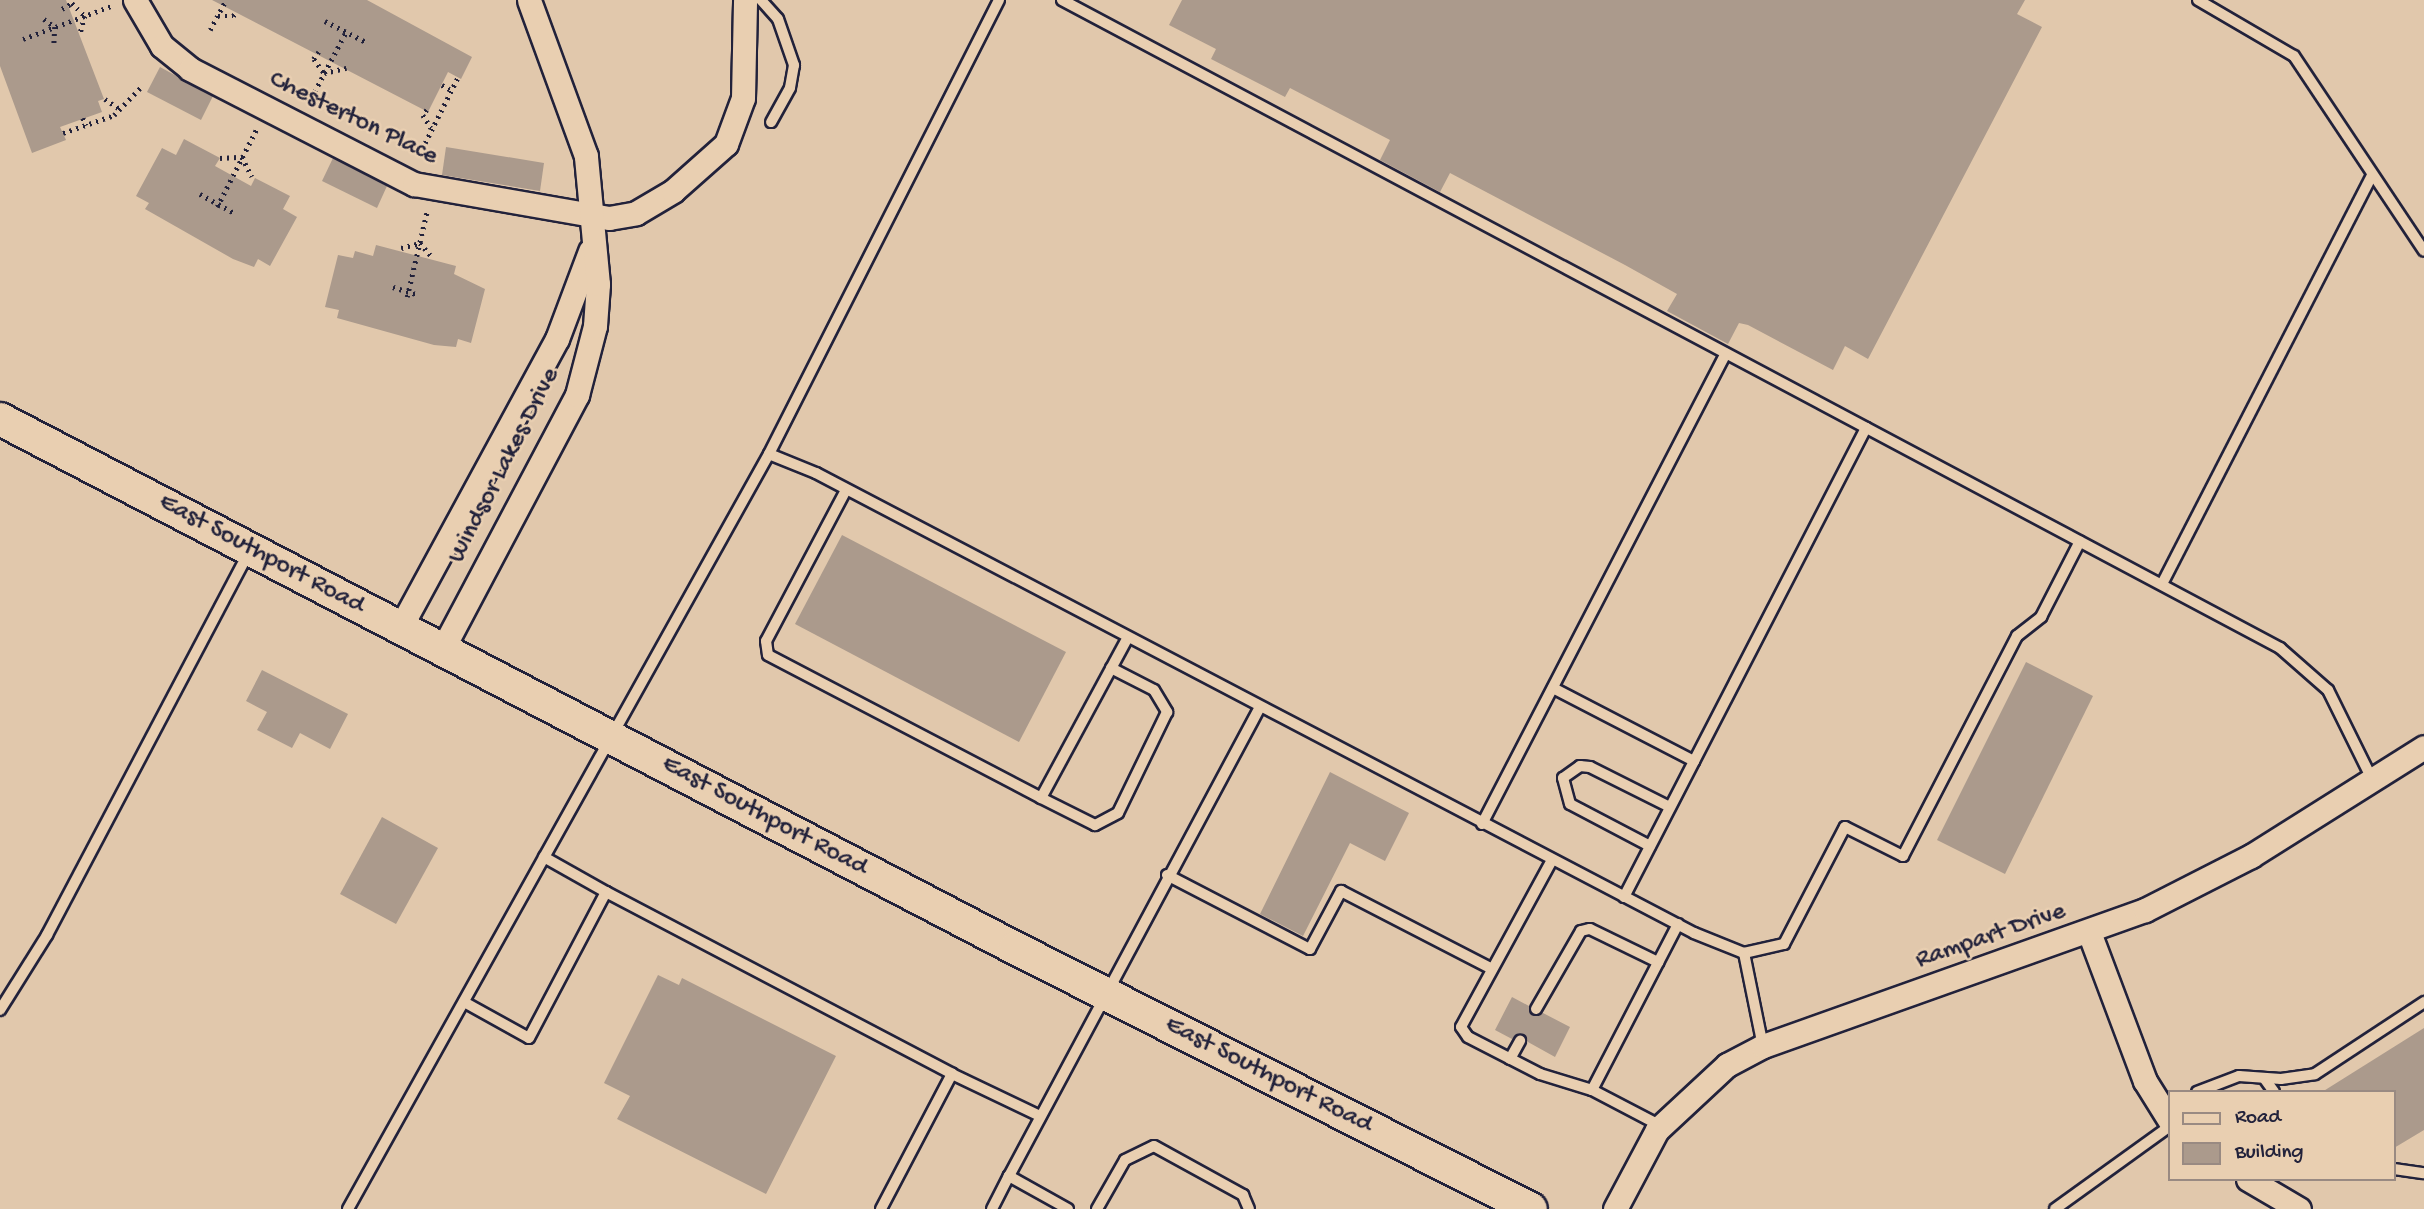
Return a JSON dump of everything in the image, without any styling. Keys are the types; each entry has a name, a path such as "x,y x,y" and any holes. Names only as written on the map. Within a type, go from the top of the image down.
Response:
{"main road":[{"name":"East Southport Road","path":"0,419 1103,993 1531,1209"}],"street":[{"name":"Windsor Lakes Drive","path":"442,650 577,395 595,326 594,216 579,131 529,0"},
{"name":"Chesterton Place","path":"127,2 150,30 190,69 433,190 594,216 636,213 688,181 726,144 743,98 745,0"},
{"name":"Windsor Lakes Drive","path":"400,628 557,339 580,284 594,216"},
{"name":"Rampart Drive","path":"1615,1209 1661,1126 1705,1081 1763,1046 2090,932 2216,876 2424,747"},
{"path":"2090,932 2145,1081 2168,1116"},
{"path":"2251,1181 2299,1209"}],"lane":[{"path":"761,0 778,19 794,65 790,89 771,122"},
{"path":"348,1209 769,454 999,0"},
{"path":"1062,0 2280,648 2328,690 2372,779"},
{"path":"2198,0 2294,55 2424,251"},
{"path":"2162,584 2372,176"},
{"path":"1482,824 1726,353"},
{"path":"1624,897 1866,428"},
{"path":"769,454 846,490 1259,709 1678,925 1744,953 1784,944 1845,827 1903,856 2017,636 2041,617 2080,541"},
{"path":"846,490 766,641 768,655 1095,825 1118,813 1167,712 1154,690 1111,668"},
{"path":"0,1010 47,935 251,550"},
{"path":"1041,798 1127,639"},
{"path":"1553,688 1694,761"},
{"path":"992,1209 1103,993 1259,709"},
{"path":"1650,846 1570,804 1563,778 1570,770 1590,767 1670,807"},
{"path":"544,857 952,1074 1040,1116"},
{"path":"1552,860 1490,968 1462,1033 1510,1059 1592,1090 1661,1126"},
{"path":"1167,876 1310,949 1341,891 1490,968"},
{"path":"464,1002 529,1038 606,892"},
{"path":"1592,1090 1678,925"},
{"path":"1536,1009 1581,932 1590,929 1658,962"},
{"path":"1744,953 1763,1046"},
{"path":"2202,1090 2239,1076 2264,1078 2315,1074 2424,1002"},
{"path":"1510,1059 1520,1041"},
{"path":"881,1209 952,1074"},
{"path":"2264,1078 2273,1090"},
{"path":"2059,1208 2168,1118"},
{"path":"1097,1209 1125,1160 1154,1146 1243,1195 1249,1209"},
{"path":"2396,1169 2424,1173"},
{"path":"1009,1176 1068,1209"}],"path":[{"path":"210,30 226,0"},
{"path":"23,39 127,2"},
{"path":"62,9 72,3 85,16"},
{"path":"218,16 233,16 236,10"},
{"path":"80,35 85,16"},
{"path":"44,19 55,27"},
{"path":"325,21 366,42"},
{"path":"54,44 55,27"},
{"path":"317,87 346,32"},
{"path":"319,52 314,59 324,74"},
{"path":"324,74 346,68"},
{"path":"425,143 458,77"},
{"path":"442,85 451,90"},
{"path":"63,133 120,108 141,87"},
{"path":"104,99 120,108"},
{"path":"218,205 267,108"},
{"path":"426,110 424,115 431,129"},
{"path":"83,118 86,125"},
{"path":"219,158 243,157"},
{"path":"243,157 252,177"},
{"path":"407,297 433,190"},
{"path":"201,194 233,212"},
{"path":"401,248 420,243"},
{"path":"420,243 433,258"},
{"path":"393,287 419,295"}],"building":[{"path":"0,0 66,0 104,99 98,101 102,112 60,127 66,140 32,153 0,66"},
{"path":"212,0 367,0 472,57 461,79 448,72 428,112"},
{"path":"1182,0 2025,0 2017,14 2042,27 1868,359 1845,346 1833,370 1748,325 1739,323 1728,344 1667,311 1677,294 1625,265 1450,173 1440,192 1380,160 1390,140 1290,88 1285,97 1211,59 1216,49 1169,25"},
{"path":"160,67 213,96 201,120 147,92"},
{"path":"184,139 220,158 215,166 251,186 255,178 290,196 283,209 297,217 270,266 258,259 254,267 233,259 145,209 149,203 136,196 162,148 176,155"},
{"path":"446,147 544,163 540,191 442,175"},
{"path":"333,158 387,186 377,208 322,181"},
{"path":"376,245 456,266 454,274 485,289 471,343 458,339 456,347 434,345 337,318 339,310 325,307 338,255 353,258 355,251 373,256"},
{"path":"842,535 1066,652 1019,742 795,624"},
{"path":"2026,662 2093,696 2005,874 1937,840"},
{"path":"262,670 348,714 330,749 300,733 292,748 257,730 267,712 246,701"},
{"path":"1330,772 1409,813 1385,861 1350,843 1303,936 1260,914"},
{"path":"382,817 438,848 396,924 340,894"},
{"path":"658,975 679,985 682,978 836,1056 766,1194 617,1119 630,1096 604,1083"},
{"path":"1512,997 1529,1006 1533,1016 1543,1013 1570,1027 1555,1057 1528,1042 1523,1034 1512,1039 1495,1030"},
{"path":"2424,1028 2424,1130 2396,1147 2396,1090 2325,1090"}]}
